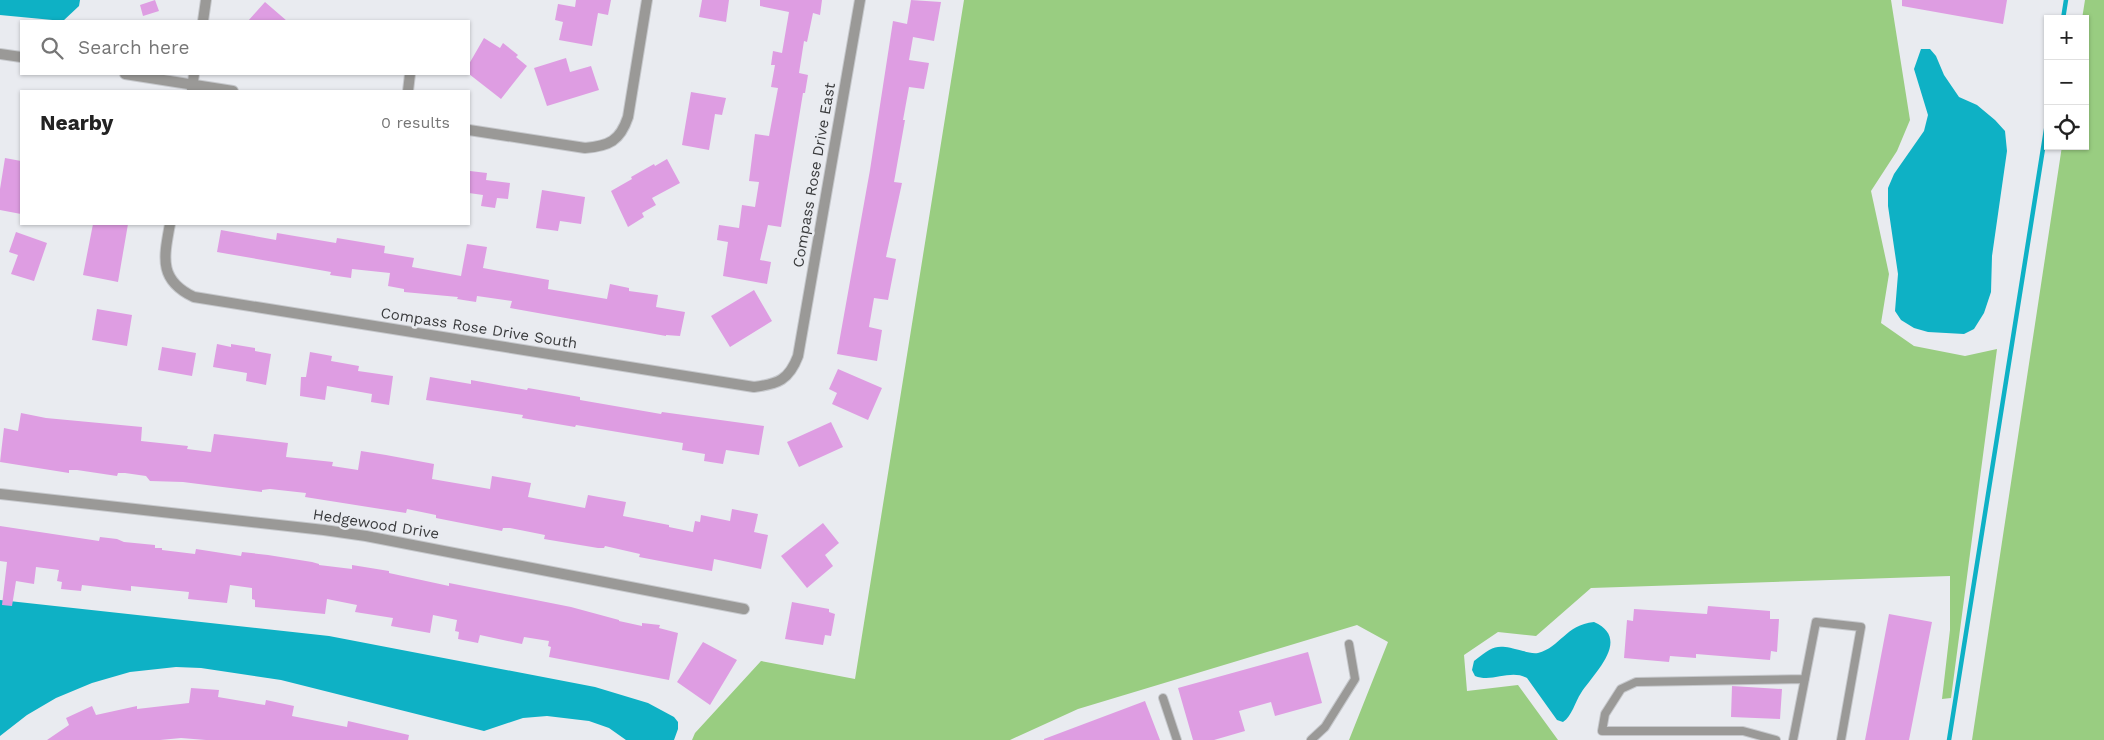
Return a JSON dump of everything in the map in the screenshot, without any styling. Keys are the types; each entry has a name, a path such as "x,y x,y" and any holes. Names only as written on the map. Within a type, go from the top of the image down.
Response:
{"street":[{"path":"203,20 206,0"},
{"path":"470,130 585,148 602,147 616,139 624,129 628,117 648,0"},
{"name":"Compass Rose Drive East","path":"798,356 860,0"},
{"path":"0,54 20,57"},
{"path":"130,75 192,88 219,90"},
{"path":"192,88 194,75"},
{"path":"408,90 410,75"},
{"name":"Compass Rose Drive South","path":"170,225 164,257 167,272 173,283 182,291 194,297 754,387 770,385 783,380 793,370 798,356"},
{"name":"Hedgewood Drive","path":"0,494 358,535 744,609"}],"lane":[{"path":"1793,740 1816,622 1861,627 1841,740"},
{"path":"1311,740 1325,727 1355,679 1349,644"},
{"path":"1776,740 1744,731 1602,731 1605,714 1621,689 1636,682 1805,679"},
{"path":"1163,698 1177,740"}],"green space":[{"path":"964,0 1891,0 1910,120 1897,151 1871,191 1889,274 1881,323 1914,346 1965,356 1997,349 1951,698 1942,699 1950,630 1950,576 1591,588 1536,636 1498,632 1464,655 1467,691 1518,685 1558,740 1349,740 1388,642 1357,625 1078,709 1010,740 692,740 695,733 761,661 855,679"},
{"path":"2085,0 2104,0 2104,740 1972,740 2061,150 2089,150 2089,15 2083,15"}],"water":[{"path":"0,0 80,0 79,6 64,20 0,15"},
{"path":"1921,49 1930,49 1936,56 1944,75 1959,97 1977,105 2005,131 2007,151 1992,256 1991,292 1984,313 1974,329 1964,334 1928,332 1914,328 1901,320 1895,311 1898,274 1888,206 1888,188 1894,174 1924,131 1928,115 1914,69"},
{"path":"0,600 329,636 595,687 648,703 674,717 678,722 678,729 674,740 626,740 609,728 589,721 547,716 523,718 484,731 281,680 201,668 176,667 130,672 92,683 56,698 27,715 0,736"},
{"path":"1594,622 1605,629 1610,637 1610,647 1601,666 1581,693 1569,716 1563,722 1557,720 1527,678 1508,675 1481,678 1475,676 1472,670 1474,661 1496,647 1507,647 1530,653 1538,653 1552,646 1576,627"}],"building":[{"path":"155,0 159,11 143,16 140,5"},
{"path":"576,0 611,0 608,15 598,13 592,46 559,40 563,22 555,20 558,4 575,7"},
{"path":"702,0 729,0 726,22 699,17"},
{"path":"760,0 822,0 820,15 813,13 807,42 804,41 799,73 808,75 805,93 803,93 781,227 768,225 760,260 771,262 767,284 723,276 728,242 717,240 719,225 739,228 742,205 755,207 759,182 749,181 755,134 769,136 778,88 771,87 775,65 771,65 773,51 782,53 789,12 760,6"},
{"path":"911,0 941,2 934,41 913,37 909,60 929,63 924,89 909,87 903,120 905,120 894,182 902,183 886,257 896,259 888,300 874,298 869,327 882,330 877,361 837,354 870,170 893,21 907,24"},
{"path":"1902,0 2007,0 2003,24 1902,6"},
{"path":"265,2 286,20 249,20"},
{"path":"484,38 500,48 503,43 518,55 516,57 527,66 501,99 470,75 470,62"},
{"path":"566,58 570,72 591,66 599,90 547,106 534,68"},
{"path":"691,92 726,98 722,115 715,114 709,150 682,145"},
{"path":"5,158 20,161 20,214 0,210 0,189"},
{"path":"667,159 680,183 652,198 656,205 642,213 644,217 628,227 611,191 632,179 631,177"},
{"path":"470,171 487,173 486,180 510,183 508,199 497,198 495,208 481,206 483,195 470,193"},
{"path":"542,190 585,197 581,224 560,221 558,231 536,228"},
{"path":"93,225 128,225 118,282 83,275"},
{"path":"221,230 276,240 277,233 336,243 337,238 385,246 384,253 414,258 412,267 461,276 467,244 487,247 483,268 549,280 548,289 607,299 610,284 629,288 629,291 658,295 656,307 685,312 680,336 666,336 510,308 512,301 477,296 476,302 457,299 458,297 404,292 404,289 388,286 390,273 352,269 351,278 330,275 331,272 217,252"},
{"path":"16,232 47,243 34,281 11,274 18,255 9,252"},
{"path":"754,290 772,321 730,347 711,316"},
{"path":"97,309 132,315 127,346 92,340"},
{"path":"217,344 231,347 231,344 255,348 255,351 271,354 266,385 246,381 247,373 213,367"},
{"path":"162,347 196,353 192,376 158,370"},
{"path":"310,352 332,356 331,361 359,366 358,371 393,376 389,405 371,402 372,394 327,386 325,400 300,396 301,377 306,377"},
{"path":"838,369 882,388 868,420 832,404 837,393 829,389"},
{"path":"430,377 471,384 471,380 527,390 528,388 580,397 580,400 661,414 662,412 764,426 759,455 726,450 723,464 704,461 705,454 682,450 683,443 576,425 575,427 522,418 523,415 426,400"},
{"path":"21,413 46,418 142,427 141,441 188,446 187,449 211,452 214,434 288,443 286,457 333,462 332,466 358,470 361,451 386,455 434,464 432,479 490,489 492,476 531,483 528,497 585,508 588,495 626,502 623,516 693,532 695,521 700,522 701,515 730,521 732,509 758,514 754,532 768,535 761,569 714,559 712,571 639,557 640,554 605,546 604,548 598,548 544,539 545,535 510,528 503,528 502,531 436,518 436,515 407,509 406,513 305,497 306,493 270,489 262,490 262,492 183,482 150,481 146,476 125,473 118,473 117,476 69,470 69,473 0,462 4,428 18,431"},
{"path":"831,422 843,447 799,467 787,442"},
{"path":"823,523 839,543 825,555 833,566 807,588 781,556"},
{"path":"0,526 99,541 100,537 117,539 124,542 155,545 155,548 162,548 162,550 195,554 196,549 241,556 242,552 352,569 352,565 389,571 389,573 449,586 449,583 571,607 642,626 642,623 660,625 659,628 678,633 669,680 549,657 551,647 548,646 549,641 524,637 522,644 480,635 478,643 458,639 459,632 455,631 457,620 433,615 430,633 391,626 393,618 355,612 357,605 327,599 325,614 255,607 255,600 252,599 252,588 230,585 227,603 188,599 189,592 131,586 131,591 82,585 81,591 61,589 62,582 57,581 59,570 36,567 34,584 16,581 12,606 2,605 7,562 0,561"},
{"path":"792,602 829,609 829,612 835,614 831,636 825,635 823,645 785,639"},
{"path":"1708,606 1770,611 1770,619 1779,619 1777,652 1771,651 1770,660 1696,654 1696,658 1670,656 1669,662 1624,658 1627,620 1633,621 1634,609 1707,614"},
{"path":"1889,614 1932,622 1909,740 1865,740"},
{"path":"703,642 737,660 710,705 677,682"},
{"path":"1308,652 1322,703 1275,716 1271,702 1239,711 1245,731 1214,740 1193,740 1178,688"},
{"path":"1732,686 1782,689 1780,719 1731,717"},
{"path":"191,688 219,690 218,697 265,705 266,700 294,706 292,716 347,727 348,721 409,735 408,740 206,740 181,738 160,740 47,740 69,725 66,718 92,706 96,715 137,706 137,709 189,703"},
{"path":"1145,701 1160,740 1044,740 1044,739"}],"waterway":[{"path":"2064,15 2066,0"},
{"path":"1949,740 2044,142"}]}
